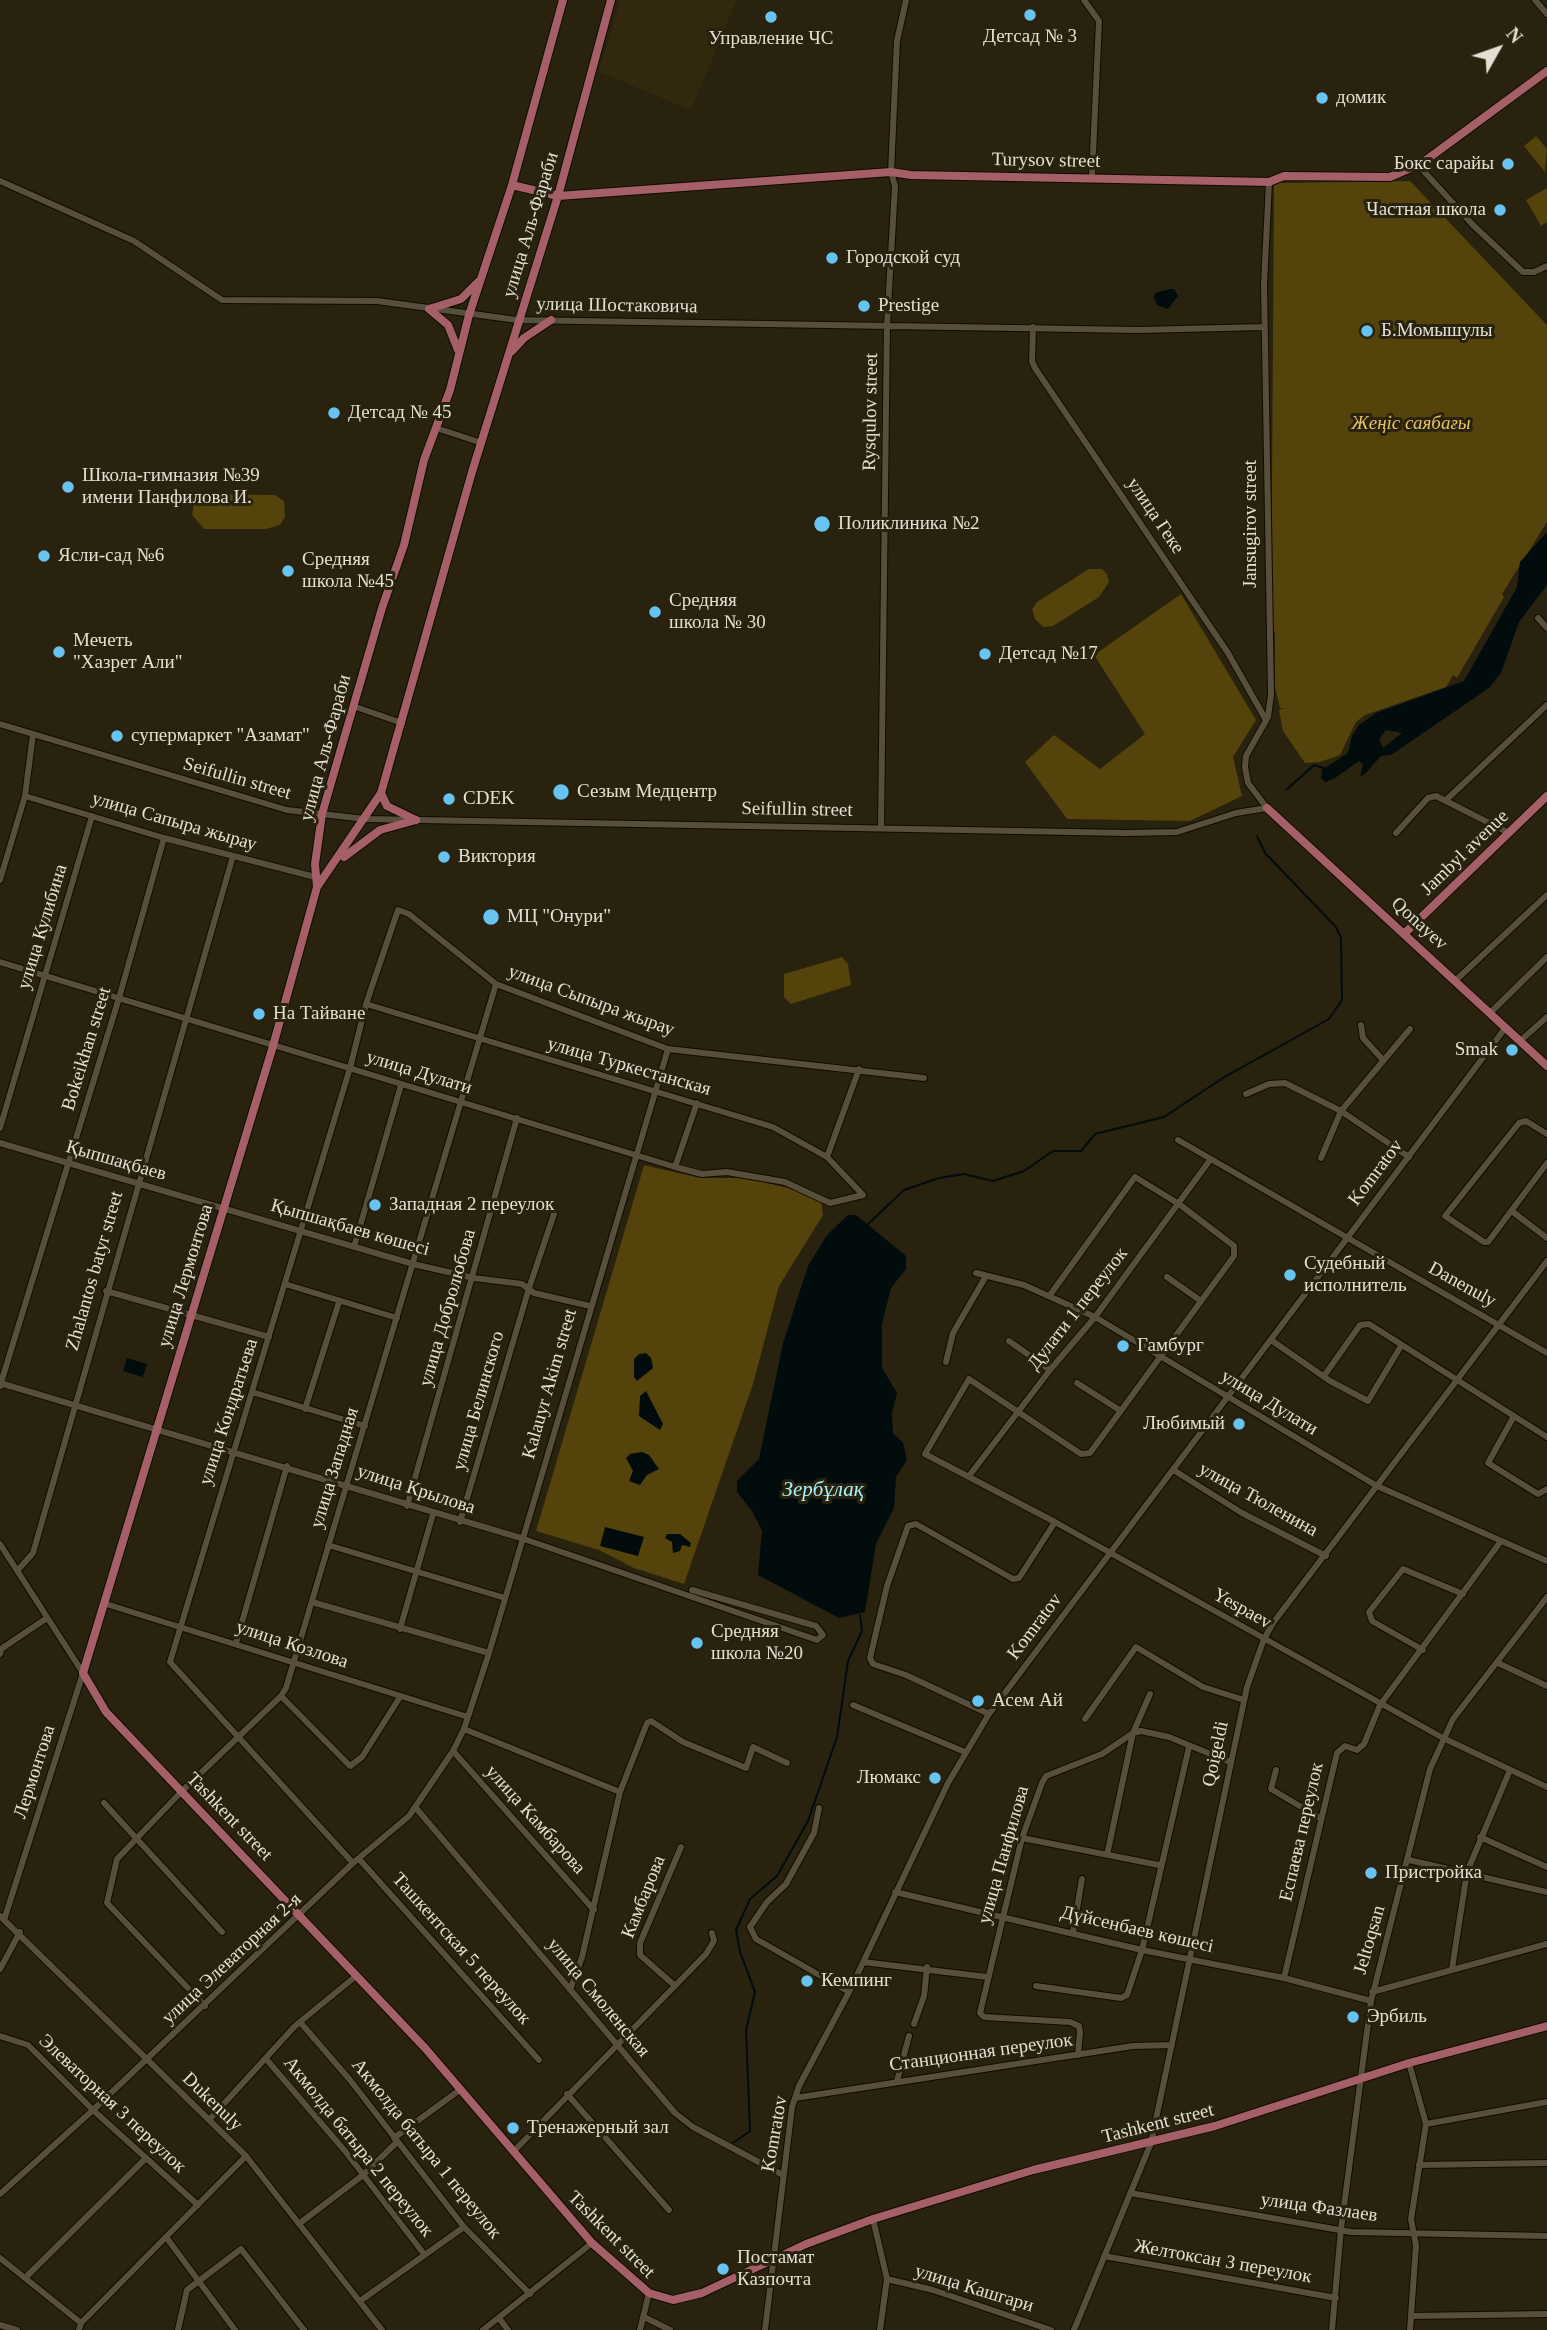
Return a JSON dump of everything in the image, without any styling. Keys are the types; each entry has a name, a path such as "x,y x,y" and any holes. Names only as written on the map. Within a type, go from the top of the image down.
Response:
{"main road":[{"name":"улица Аль-Фараби","path":"317,887 315,877 322,814 404,545 424,460 512,185 563,0"},
{"name":"улица Аль-Фараби","path":"317,887 382,793 517,320 558,196 611,0"},
{"name":"Turysov street","path":"512,185 558,196 891,172 911,175 1091,176 1269,182 1284,176 1390,177 1418,165 1547,71"},
{"path":"429,309 461,299 482,276"},
{"path":"429,309 448,325 459,355"},
{"path":"508,356 524,338 551,320"},
{"path":"382,793 387,806 416,820"},
{"name":"Jambyl avenue","path":"1405,933 1545,802"},
{"name":"Qonayev","path":"1267,808 1547,1066"},
{"path":"334,866 380,830 416,820"},
{"name":"улица Лермонтова","path":"83,1673 273,1046 317,887"},
{"name":"Tashkent street","path":"83,1673 106,1712 301,1916 461,2089 592,2243 649,2293 673,2300 702,2293 772,2259 873,2219 1033,2170 1151,2143 1409,2063 1547,2026"}],"street":[{"name":"Rysqulov street","path":"881,827 887,325 895,186 891,172 897,41 906,0"},
{"path":"1084,0 1099,21 1091,176"},
{"path":"1535,0 1547,14"},
{"path":"1418,165 1473,225 1524,272 1534,272 1547,266"},
{"name":"улица Шостаковича","path":"0,181 134,242 222,300 377,302 517,320 1138,330 1265,327"},
{"name":"Jansugirov street","path":"1267,808 1248,783 1245,767 1252,743 1266,720 1271,695 1265,327 1269,182"},
{"name":"улица Геке","path":"1033,327 1032,361 1035,368 1228,653 1266,720"},
{"path":"436,428 482,443"},
{"path":"1538,618 1547,628"},
{"path":"1445,801 1547,705"},
{"path":"354,706 402,723"},
{"name":"Seifullin street","path":"0,724 287,810 365,819 1177,832 1236,813 1267,808"},
{"path":"0,880 25,796 33,734"},
{"name":"улица Сапыра жырау","path":"25,796 164,838 315,877"},
{"path":"1396,832 1428,798 1436,796 1509,833"},
{"name":"улица Кулибина","path":"0,1128 92,816"},
{"name":"Bokeikhan street","path":"0,1385 119,998 164,838"},
{"name":"Zhalantos batyr street","path":"18,1570 33,1553 137,1183 189,1020 233,856"},
{"path":"1456,980 1547,895"},
{"name":"улица Сыпыра жырау","path":"398,910 409,914 496,984 668,1049 923,1078"},
{"name":"улица Кондратьева","path":"356,1861 170,1662 232,1450 285,1284 366,1004 398,910"},
{"path":"1491,1012 1547,957"},
{"name":"улица Дулати","path":"0,962 635,1156 702,1174 727,1172 775,1180 830,1203"},
{"name":"улица Западная","path":"205,2006 107,1903 117,1859 135,1837 281,1696 312,1602 344,1484 365,1426 496,984"},
{"name":"улица Туркестанская","path":"366,1004 773,1127 827,1157 863,1195 830,1203"},
{"path":"1520,1041 1547,1017"},
{"path":"1361,1025 1363,1038 1383,1060"},
{"name":"Komratov","path":"765,2330 772,2259 795,2098 965,1752 989,1714 1175,1471 1346,1238 1506,1027"},
{"path":"1321,1158 1341,1111 1410,1028"},
{"name":"Kalauyr Akim street","path":"464,1729 489,1653 635,1156 657,1093 668,1049"},
{"path":"827,1157 859,1069"},
{"path":"1246,1094 1269,1084 1284,1083 1341,1111 1409,1157"},
{"path":"354,1247 401,1086"},
{"path":"674,1167 697,1103"},
{"name":"улица Добролюбова","path":"407,1506 474,1278 517,1118"},
{"path":"1546,1132 1526,1121 1519,1123 1445,1216 1486,1243 1513,1212 1547,1163"},
{"name":"Danenuly","path":"1178,1140 1547,1353"},
{"name":"Қыпшақбаев","path":"0,1143 223,1208"},
{"name":"Дулати 1 переулок","path":"969,1476 1050,1370 1095,1317 1210,1160"},
{"path":"1018,1412 1081,1454 1090,1453 1234,1256 1232,1242 1140,1178 1132,1180 1050,1295"},
{"name":"Қыпшақбаев көшесі","path":"223,1208 413,1264 474,1278 515,1282 534,1293 590,1306"},
{"path":"1513,1212 1547,1238"},
{"name":"улица Белинского","path":"460,1522 529,1288 554,1214"},
{"name":"Qoigeldi","path":"1074,2330 1151,2143 1230,1762 1244,1700 1264,1639 1273,1623 1326,1556 1497,1323 1547,1261"},
{"name":"улица Дулати","path":"976,1273 1050,1295 1095,1317 1377,1486 1547,1561"},
{"path":"946,1362 953,1333 986,1276"},
{"path":"1167,1277 1201,1301"},
{"path":"285,1284 397,1318"},
{"path":"106,1291 269,1337"},
{"path":"305,1409 339,1302"},
{"path":"1324,1376 1364,1323 1457,1378 1547,1437"},
{"path":"1271,1340 1324,1376 1368,1401 1401,1346"},
{"path":"1009,1341 1050,1370"},
{"name":"Yespaev","path":"1018,1412 969,1379 925,1454 1055,1522 1380,1705 1547,1787"},
{"path":"1077,1383 1121,1411"},
{"name":"улица Крылова","path":"0,1385 287,1466 407,1506 521,1538 817,1640 823,1635 816,1626 692,1590"},
{"path":"252,1392 365,1426"},
{"path":"1514,1416 1488,1463 1538,1494 1547,1489"},
{"path":"236,1643 287,1466"},
{"name":"улица Тюленина","path":"1175,1471 1242,1513 1326,1556"},
{"path":"400,1629 433,1514"},
{"path":"989,1714 906,1675 873,1664 870,1658 887,1586 908,1525 916,1524 1013,1579 1018,1578 1055,1522"},
{"name":"Еспаева переулок","path":"1284,1978 1337,1753 1345,1746 1357,1749 1364,1744 1380,1705 1502,1541"},
{"name":"Tashkent street","path":"0,1544 83,1673"},
{"path":"328,1545 505,1598"},
{"path":"1423,1650 1373,1621 1369,1612 1403,1569 1463,1594"},
{"name":"Jeltoqsan","path":"1332,2330 1341,2229 1372,1992 1409,1860 1430,1769 1453,1719 1547,1597"},
{"path":"312,1602 489,1653"},
{"name":"улица Козлова","path":"106,1604 181,1625 468,1717"},
{"path":"0,1654 1,1649 47,1618"},
{"path":"1085,1719 1136,1647 1203,1687 1244,1700"},
{"path":"1497,1663 1547,1686"},
{"name":"Лермонтова","path":"2,1918 83,1673"},
{"path":"1107,1855 1133,1733 1150,1694"},
{"path":"281,1696 350,1766 362,1757 400,1697"},
{"path":"853,1705 965,1752"},
{"path":"570,1990 594,1910 620,1792 644,1727 651,1721 683,1742 746,1768 753,1747 787,1763"},
{"path":"464,1729 620,1792"},
{"name":"улица Элеваторная 2-я","path":"0,2194 416,1808 464,1729"},
{"path":"1133,1733 1152,1732 1230,1762"},
{"name":"улица Панфилова","path":"1079,2055 1079,2026 1070,2022 984,2017 979,2008 1022,1838 1046,1776 1102,1754 1133,1733"},
{"path":"1036,1986 1125,1998 1142,1950 1159,1865 1189,1747"},
{"name":"улица Камбарова","path":"453,1751 594,1910"},
{"path":"1276,1770 1271,1789 1320,1818"},
{"path":"1452,1969 1467,1872 1510,1770"},
{"path":"104,1803 222,1933"},
{"name":"улица Смоленская","path":"416,1808 618,2047 684,2120 783,2175"},
{"path":"819,1808 814,1832 786,1884 767,1902 750,1927 756,1939 849,1992"},
{"path":"1480,1837 1547,1867"},
{"path":"1022,1838 1159,1865"},
{"name":"Камбарова","path":"674,1985 640,1955 640,1943 681,1847"},
{"path":"1409,1860 1547,1892"},
{"name":"Ташкентская 5 переулок","path":"356,1861 539,2060"},
{"path":"1073,1932 1082,1879"},
{"name":"Дүйсенбаев көшесі","path":"895,1892 1142,1950 1284,1978 1371,2001"},
{"name":"Dukenuly","path":"2,1918 20,1932 146,2061 246,2156 382,2330"},
{"path":"0,1969 20,1932"},
{"path":"513,2152 567,2094 618,2047 711,1948 712,1933"},
{"path":"1372,1992 1547,1944"},
{"path":"863,1962 927,1967 986,1977"},
{"path":"914,2024 924,1996 927,1967"},
{"path":"209,2120 300,2022 356,1976"},
{"name":"Акмолда батыра 1 переулок","path":"300,2022 464,2227 530,2294"},
{"name":"Элеваторная 3 переулок","path":"0,2036 28,2045 93,2110 198,2204"},
{"path":"897,2081 909,2036"},
{"name":"Станционная переулок","path":"795,2098 1133,2046 1172,2045"},
{"name":"Акмолда батыра 2 переулок","path":"267,2060 363,2175 424,2255"},
{"path":"1409,2063 1426,2124 1411,2219 1416,2245 1410,2330"},
{"path":"300,2223 363,2175 396,2140 461,2089"},
{"path":"567,2094 669,2210"},
{"path":"1426,2124 1547,2102"},
{"path":"0,2258 80,2327 246,2156"},
{"path":"25,2278 146,2158"},
{"path":"1419,2165 1547,2163"},
{"name":"улица Фазлаев","path":"1130,2193 1341,2229 1413,2235 1547,2236"},
{"path":"873,2219 887,2279 880,2330"},
{"path":"360,2301 464,2227"},
{"path":"166,2237 235,2330"},
{"path":"483,2330 592,2243"},
{"path":"178,2330 187,2290 241,2249 304,2330"},
{"name":"Желтоксан 3 переулок","path":"1104,2256 1336,2298"},
{"name":"улица Кашгари","path":"887,2279 933,2290 1051,2330"},
{"path":"640,2330 649,2293"},
{"path":"1411,2316 1547,2314"},
{"path":"644,2316 670,2330"},
{"path":"499,2318 508,2330"},
{"path":"0,2327 18,2330"}],"shaded area":[{"path":"620,0 737,0 691,110 599,72"}],"green space":[{"path":"1536,136 1547,149 1545,172 1524,146"},
{"name":"Жеңіс саябағы","path":"1410,181 1547,325 1547,522 1502,594 1504,597 1457,678 1453,675 1446,687 1365,715 1356,722 1340,755 1320,762 1305,763 1283,731 1279,710 1284,708 1280,708 1275,687 1275,632 1271,635 1274,183"},
{"path":"1547,188 1547,222 1541,226 1526,200"},
{"path":"202,494 275,495 284,501 285,517 280,525 266,529 204,529 192,515 195,498"},
{"path":"1089,569 1102,569 1107,574 1109,582 1099,597 1053,626 1043,627 1035,619 1032,609 1037,602"},
{"path":"1181,594 1256,720 1233,757 1242,796 1190,821 1067,819 1025,762 1054,735 1100,769 1145,734 1094,655"},
{"path":"842,957 848,964 851,985 791,1004 784,997 784,974"},
{"path":"644,1165 700,1178 748,1178 791,1189 821,1201 823,1215 779,1286 753,1384 684,1584 634,1568 599,1550 536,1531"}],"water":[{"path":"1174,289 1178,296 1168,309 1157,305 1155,293"},
{"path":"1547,532 1547,585 1519,622 1501,673 1489,688 1391,755 1381,756 1365,774 1360,776 1363,765 1359,761 1335,778 1326,782 1321,779 1322,770 1348,753 1352,736 1359,725 1376,713 1464,681 1517,587 1520,562","holes":["1386,730 1402,733 1383,748 1379,739"]},
{"name":"Зербұлақ","path":"848,1215 856,1215 906,1256 906,1269 891,1288 882,1324 882,1368 897,1393 892,1413 893,1433 903,1443 907,1460 896,1477 894,1508 876,1544 865,1612 839,1618 758,1575 762,1531 752,1511 737,1492 737,1481 759,1459 783,1343 808,1266 827,1235"},
{"path":"646,1353 651,1358 653,1368 637,1381 634,1377 634,1359 639,1354"},
{"path":"127,1358 147,1364 143,1377 123,1371"},
{"path":"646,1391 663,1424 660,1430 639,1416 640,1396"},
{"path":"642,1452 649,1455 659,1469 647,1475 640,1485 629,1481 633,1471 626,1458 630,1454"},
{"path":"605,1527 644,1537 638,1556 600,1546"},
{"path":"667,1534 680,1534 691,1543 690,1547 682,1545 680,1551 673,1553 672,1542 665,1538"}],"waterway":[{"path":"1286,790 1314,765 1326,769"},
{"path":"867,1225 904,1190 939,1178 964,1174 993,1181 1024,1171 1053,1151 1081,1151 1095,1134 1164,1117 1226,1076 1329,1019 1342,1000 1341,938 1336,927 1265,853 1257,836"},
{"path":"733,2143 750,2131 746,2030 755,1992 740,1952 736,1930 750,1899 777,1876 808,1821 837,1737 848,1661 862,1631 860,1615"}],"place":[{"name":"Детсад № 3","path":"1030,15"},
{"name":"Управление ЧС","path":"771,17"},
{"name":"домик","path":"1322,98"},
{"name":"Бокс сарайы","path":"1508,164"},
{"name":"Частная школа","path":"1500,210"},
{"name":"Городской суд","path":"832,258"},
{"name":"Prestige","path":"864,306"},
{"name":"Б.Момышулы","path":"1367,331"},
{"name":"Детсад № 45","path":"334,413"},
{"name":"Школа-гимназия №39 имени Панфилова И.","path":"68,487"},
{"name":"Поликлиника №2","path":"822,524"},
{"name":"Ясли-сад №6","path":"44,556"},
{"name":"Средняя школа №45","path":"288,571"},
{"name":"Средняя школа № 30","path":"655,612"},
{"name":"Мечеть \"Хазрет Али\"","path":"59,652"},
{"name":"Детсад №17","path":"985,654"},
{"name":"супермаркет \"Азамат\"","path":"117,736"},
{"name":"Сезым Медцентр","path":"561,792"},
{"name":"CDEK","path":"449,799"},
{"name":"Виктория","path":"444,857"},
{"name":"МЦ \"Онури\"","path":"491,917"},
{"name":"На Тайване","path":"259,1014"},
{"name":"Smak","path":"1512,1050"},
{"name":"Западная 2 переулок","path":"375,1205"},
{"name":"Судебный исполнитель","path":"1290,1275"},
{"name":"Гамбург","path":"1123,1346"},
{"name":"Любимый","path":"1239,1424"},
{"name":"Средняя школа №20","path":"697,1643"},
{"name":"Асем Ай","path":"978,1701"},
{"name":"Люмакс","path":"935,1778"},
{"name":"Пристройка","path":"1371,1873"},
{"name":"Кемпинг","path":"807,1981"},
{"name":"Эрбиль","path":"1353,2017"},
{"name":"Тренажерный зал","path":"513,2128"},
{"name":"Постамат Казпочта","path":"723,2269"}]}
